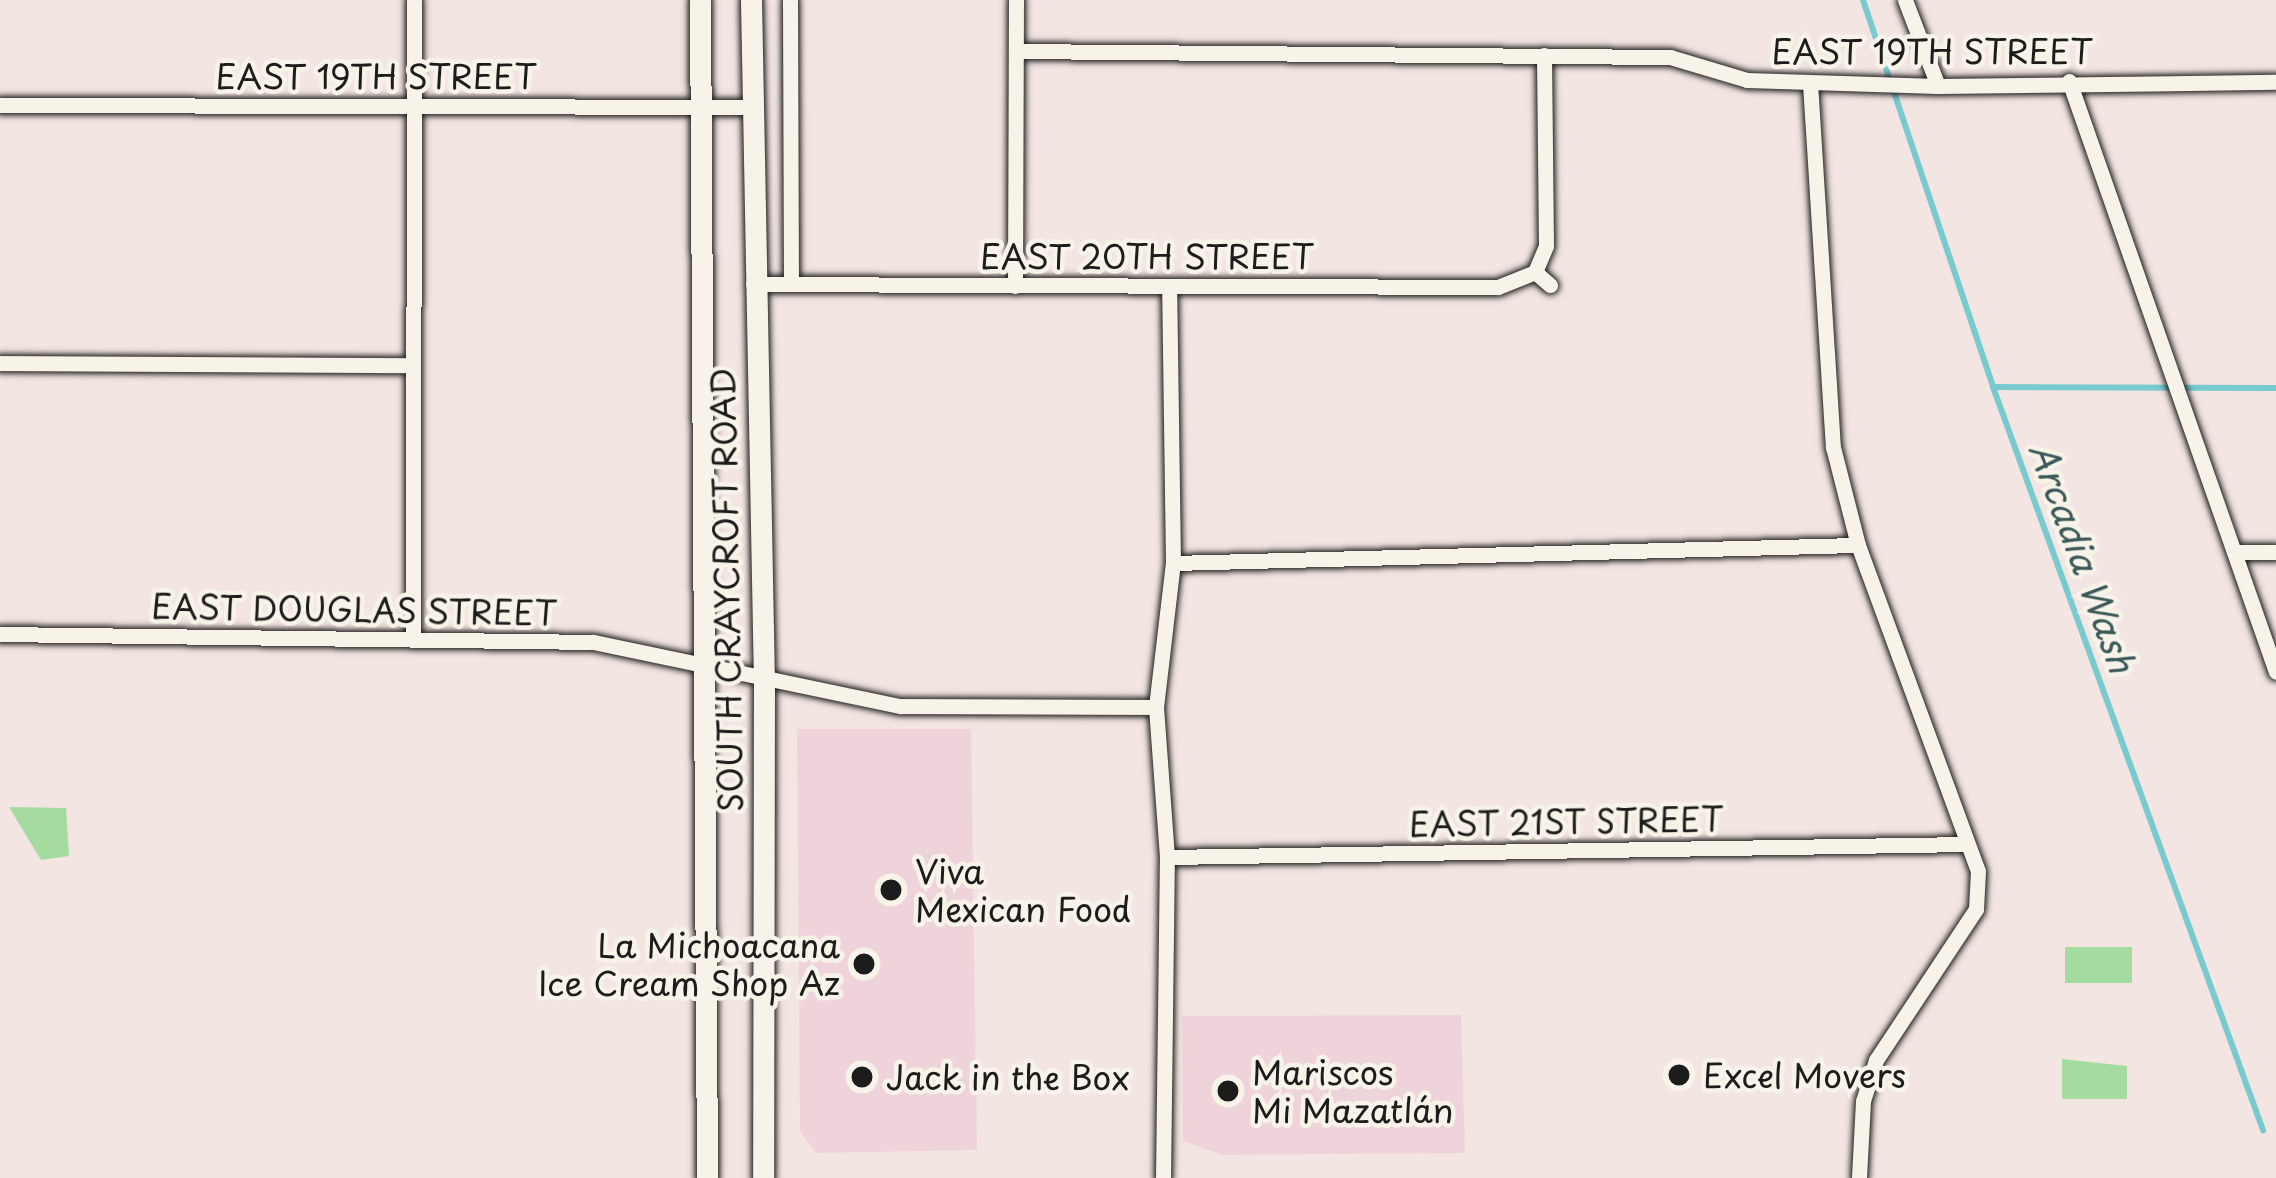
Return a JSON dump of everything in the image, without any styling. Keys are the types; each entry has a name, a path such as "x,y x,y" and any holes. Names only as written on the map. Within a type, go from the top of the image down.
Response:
{"main road":[{"name":"SOUTH CRAYCROFT ROAD","path":"700,0 707,1178"},
{"name":"SOUTH CRAYCROFT ROAD","path":"751,0 764,681 763,1178"}],"street":[{"path":"412,639 414,0"},
{"path":"790,0 790,283"},
{"path":"1015,286 1016,0"},
{"path":"1904,0 1938,86"},
{"name":"EAST 19TH STREET","path":"1016,51 1670,57 1748,80 1810,83 2276,82"},
{"path":"1544,56 1546,230 1535,272 1550,285"},
{"path":"2069,81 2276,672"},
{"path":"1810,83 1833,447 1858,545 1978,871 1976,909 1876,1060 1863,1101 1859,1178"},
{"name":"EAST 19TH STREET","path":"0,105 752,107"},
{"name":"EAST 20TH STREET","path":"753,284 1498,287 1535,272"},
{"path":"1163,1178 1167,857 1156,707 1173,563 1169,288"},
{"path":"0,363 410,365"},
{"path":"1173,563 1858,545"},
{"path":"2234,552 2276,552"},
{"name":"EAST DOUGLAS STREET","path":"0,634 593,642 900,706 1156,707"},
{"name":"EAST 21ST STREET","path":"1167,857 1966,844"}],"shaded area":[{"path":"797,729 971,729 977,1150 816,1153 800,1131"},
{"path":"1461,1015 1465,1153 1222,1155 1183,1141 1182,1016"}],"green space":[{"path":"9,807 66,808 69,856 41,860"},
{"path":"2065,947 2132,947 2132,983 2065,983"},
{"path":"2062,1059 2127,1066 2127,1099 2062,1099"}],"waterway":[{"name":"Arcadia Wash","path":"1863,0 1993,387 2263,1130"},
{"path":"1993,387 2276,388"}],"place":[{"name":"Viva Mexican Food","path":"891,890"},
{"name":"La Michoacana Ice Cream Shop Az","path":"864,964"},
{"name":"Excel Movers","path":"1679,1075"},
{"name":"Jack in the Box","path":"862,1077"},
{"name":"Mariscos Mi Mazatlán","path":"1228,1091"}]}
